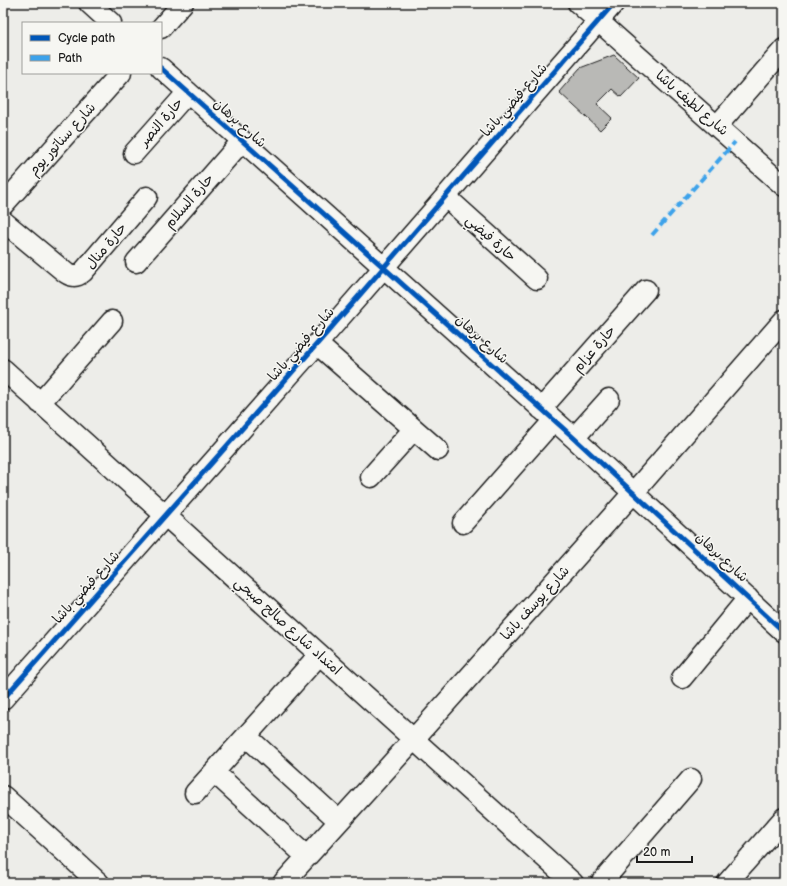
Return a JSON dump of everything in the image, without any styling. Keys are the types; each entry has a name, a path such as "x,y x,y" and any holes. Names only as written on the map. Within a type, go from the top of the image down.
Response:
{"street":[{"path":"89,3 110,22"},
{"path":"162,27 183,3"},
{"name":"شارع لطيف باشا","path":"578,3 784,186"},
{"name":"شارع فيضي باشا","path":"3,699 384,268 614,3"},
{"path":"718,126 784,49"},
{"name":"شارع برهان","path":"162,69 548,414 784,632"},
{"name":"شارع سناتور يوم","path":"3,205 120,74"},
{"name":"حارة النصر","path":"134,153 188,92"},
{"name":"حارة السلام","path":"136,262 242,140"},
{"name":"حارة منال","path":"3,221 66,273 74,277 83,272 147,197"},
{"name":"حارة فيضي","path":"446,197 537,278"},
{"name":"حارة عزام","path":"463,523 646,290"},
{"name":"شارع يوسف باشا","path":"283,883 413,740 634,492 784,320"},
{"path":"40,403 112,322"},
{"path":"317,344 438,450"},
{"name":"امتداد شارع صالح صبحي","path":"3,369 573,883"},
{"path":"574,438 609,399"},
{"path":"371,477 414,429"},
{"path":"682,678 748,598"},
{"path":"194,793 319,655"},
{"path":"246,736 339,821"},
{"path":"214,772 307,857"},
{"path":"601,883 691,779"},
{"path":"3,796 99,883"},
{"path":"727,883 784,818"}],"building":[{"path":"614,55 639,78 621,97 612,89 597,104 612,118 600,130 559,92 580,68"}],"marked path":[{"path":"652,235 735,142"}],"cycle path":[{"path":"3,699 317,344 614,3"},
{"path":"162,69 574,438 784,632"}]}
